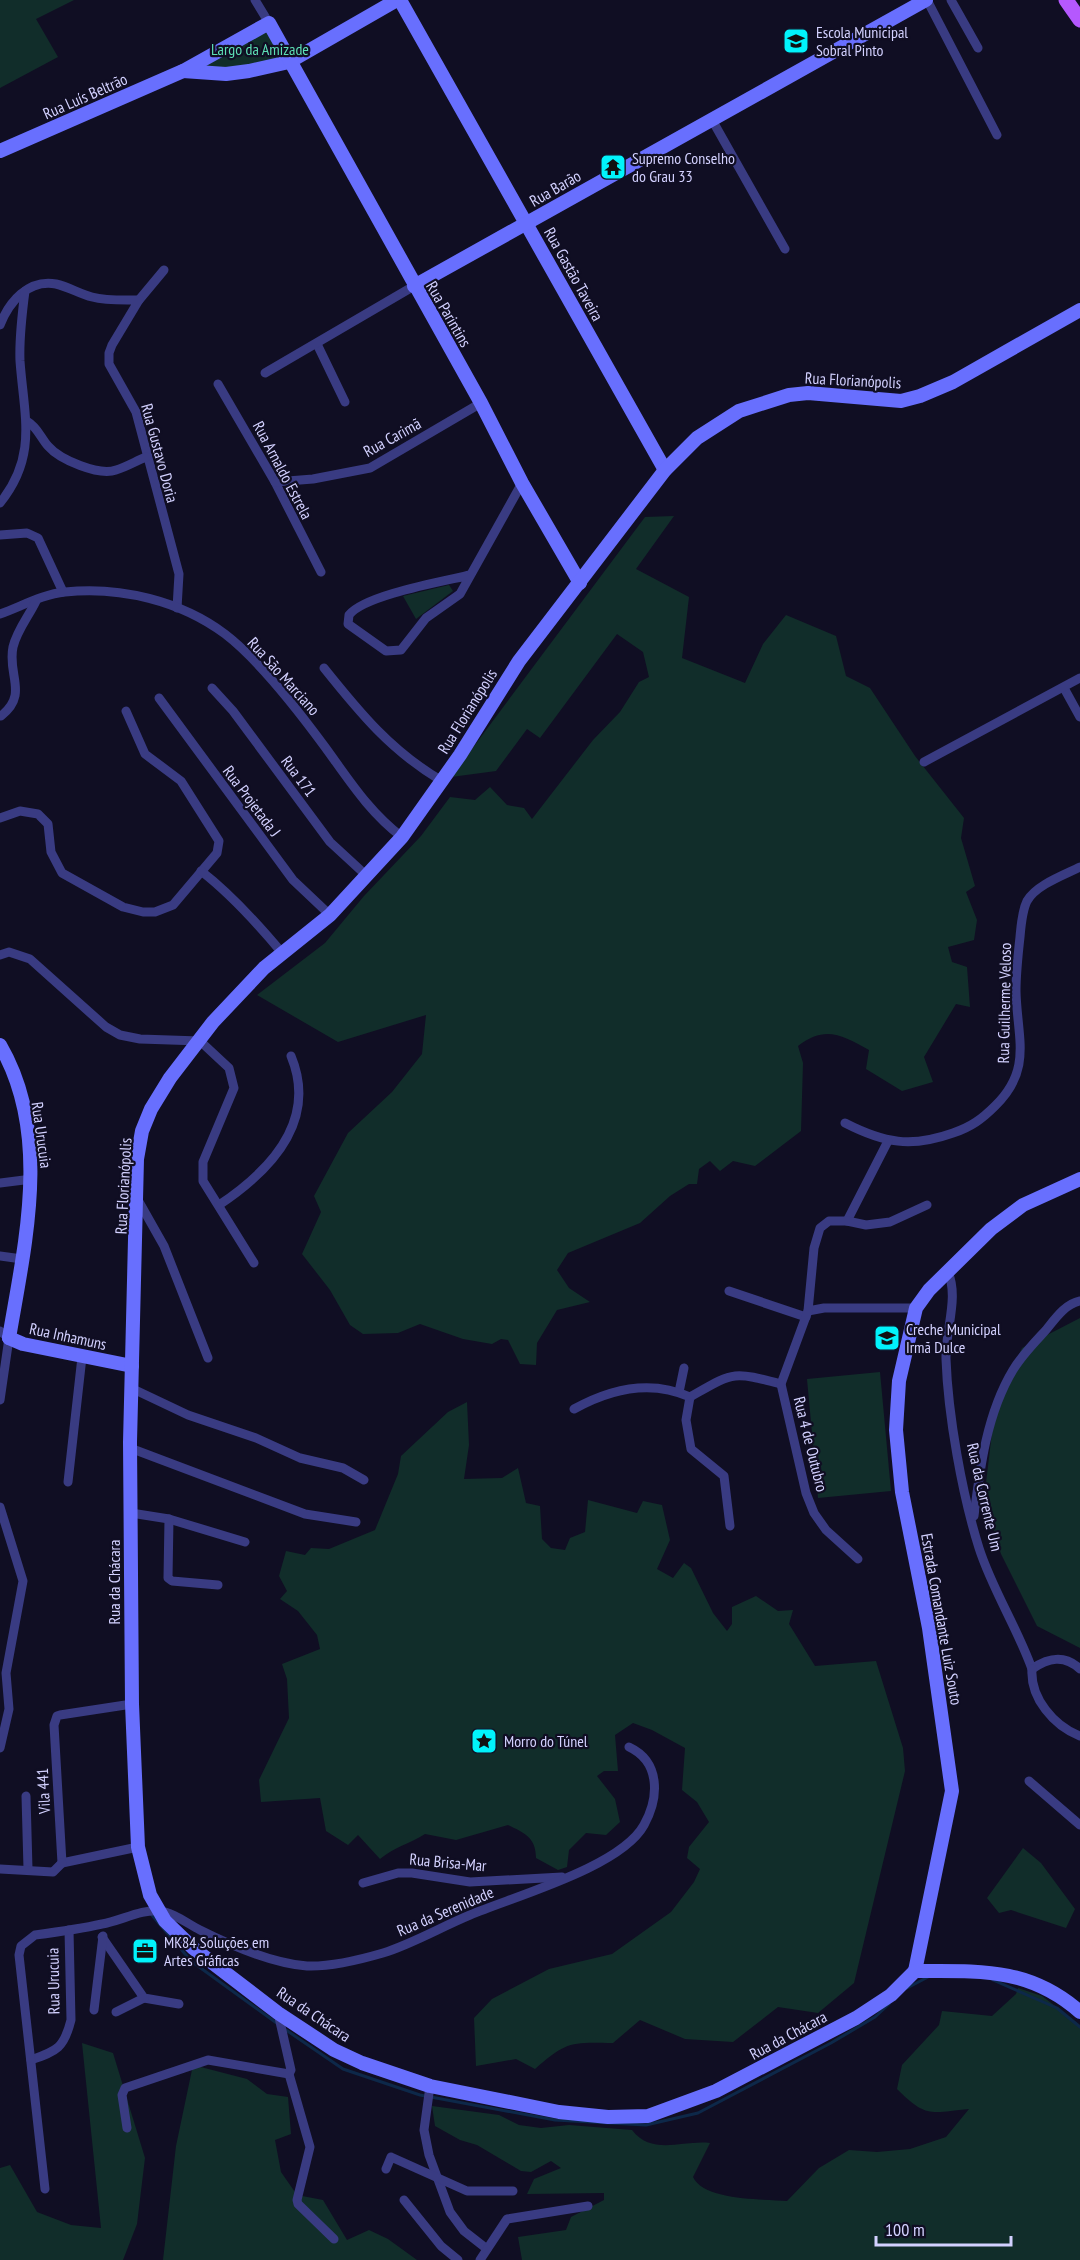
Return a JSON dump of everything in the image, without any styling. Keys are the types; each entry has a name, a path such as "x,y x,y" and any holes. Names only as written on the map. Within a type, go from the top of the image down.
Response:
{"main road":[{"path":"1066,0 1080,20"}],"street":[{"path":"255,0 289,62"},
{"name":"Rua Luís Beltrão","path":"0,151 183,71 201,67 249,72 289,62 399,0"},
{"name":"Rua Gastão Taveira","path":"399,0 664,470"},
{"path":"927,0 997,135"},
{"name":"Rua Barão","path":"265,373 711,118 927,0"},
{"path":"951,0 978,48"},
{"name":"Rua Luís Beltrão","path":"201,67 269,23"},
{"name":"Rua Parintins","path":"289,62 481,403 522,483 580,583"},
{"path":"711,118 785,249"},
{"name":"Rua Gustavo Doria","path":"164,270 140,300 109,353 109,364 136,412 146,457 179,574 177,608"},
{"path":"0,325 12,300 25,291 50,284 93,297 140,300"},
{"path":"0,503 24,461 28,422 20,344 25,291"},
{"name":"Rua Florianópolis","path":"132,1366 138,1200 137,1159 142,1131 151,1109 170,1078 229,1002 264,968 330,915 368,877 402,837 442,781 519,661 664,470 716,423 762,401 808,393 878,401 902,401 920,396 953,382 1080,310"},
{"path":"317,344 345,402"},
{"name":"Rua Arnaldo Estrela","path":"218,384 275,482 321,572"},
{"name":"Rua Carimã","path":"275,482 313,479 370,468 481,403"},
{"path":"28,422 33,425 49,448 72,463 114,471 146,457"},
{"path":"470,575 393,594 356,608 349,615 348,624 386,651 401,650 426,618 460,594 522,483"},
{"path":"0,535 27,533 38,538 63,592"},
{"name":"Rua São Marciano","path":"0,614 63,592 105,591 162,602 226,635 257,665 325,747 351,786 373,812 402,837"},
{"path":"1,716 14,703 16,687 13,650 17,635 36,601"},
{"path":"324,668 388,743 416,766 442,781"},
{"path":"924,762 1080,678"},
{"name":"Rua 171","path":"212,688 233,711 330,842 368,877"},
{"path":"1064,688 1080,717"},
{"name":"Rua Projetada J","path":"159,698 293,880 330,915"},
{"path":"0,818 20,812 38,814 48,824 51,852 62,873 123,907 143,912 165,910 173,905 217,853 219,841 181,781 145,754 126,711"},
{"name":"Rua Guilherme Veloso","path":"845,1123 888,1142 912,1143 943,1137 971,1127 1002,1099 1020,1067 1021,1043 1016,967 1026,903 1039,889 1080,867"},
{"path":"201,871 250,916 284,954"},
{"path":"0,955 9,952 30,959 106,1027 120,1035 200,1041 221,1058 233,1079 230,1102 214,1135 202,1173 207,1190 219,1205 254,1263"},
{"name":"Rua Urucuia","path":"0,1400 3,1338 22,1259 32,1179 25,1112 17,1080 2,1053"},
{"path":"219,1205 243,1190 287,1139 297,1115 300,1088 291,1056"},
{"path":"888,1142 847,1221 866,1226 890,1222 927,1205"},
{"path":"0,1183 32,1179"},
{"name":"Estrada Comandante Luiz Souto","path":"915,1971 952,1791 930,1639 902,1491 896,1430 899,1381 916,1308 947,1270 991,1229 1023,1205 1080,1179"},
{"path":"138,1200 164,1246 208,1358"},
{"name":"Rua 4 de Outubro","path":"847,1221 830,1221 819,1228 814,1248 807,1314 781,1384 806,1493 814,1513 826,1530 858,1559"},
{"path":"0,1256 22,1259"},
{"name":"Rua da Corrente Um","path":"947,1270 954,1292 948,1317 946,1359 954,1425 979,1549 1019,1633 1032,1669 1035,1688 1052,1718 1080,1736"},
{"path":"729,1291 807,1314 824,1308 916,1308"},
{"path":"973,1525 984,1451 995,1408 1006,1383 1024,1355 1059,1314 1066,1307 1080,1301"},
{"name":"Rua Inhamuns","path":"3,1338 82,1357 132,1366"},
{"path":"68,1482 82,1357"},
{"name":"Rua da Chácara","path":"132,1366 130,1448 132,1704 138,1847 146,1882 157,1910 193,1948 278,2013 334,2050 389,2073 430,2086 559,2112 608,2117 648,2115 696,2100 796,2051 891,1995 915,1971"},
{"path":"679,1392 684,1368"},
{"path":"690,1397 737,1374 781,1384"},
{"path":"574,1409 616,1390 640,1387 679,1392 690,1397"},
{"path":"131,1388 188,1415 256,1438 300,1458 343,1468 364,1480"},
{"path":"690,1397 686,1420 691,1449 724,1476 730,1526"},
{"path":"130,1448 305,1514 356,1522"},
{"path":"0,1507 23,1581 3,1674 9,1709 0,1748"},
{"path":"130,1513 169,1519 245,1542"},
{"path":"169,1519 168,1578 172,1581 218,1585"},
{"path":"1032,1669 1044,1660 1055,1658 1070,1662 1080,1669"},
{"name":"Vila 441","path":"62,1863 55,1719 60,1715 132,1704"},
{"name":"Rua da Serenidade","path":"157,1910 228,1942 280,1961 308,1966 343,1963 384,1953 567,1877 625,1847 638,1835 648,1817 654,1799 655,1783 647,1759 629,1747"},
{"path":"1029,1781 1080,1825"},
{"path":"26,1796 28,1869"},
{"path":"0,1869 53,1872 62,1863 138,1847"},
{"name":"Rua Brisa-Mar","path":"363,1883 398,1873 470,1882 567,1877"},
{"name":"Rua Urucuia","path":"69,1930 71,2020 68,2032 64,2043 55,2051 32,2060 19,1955 21,1946 35,1935 103,1924 157,1910"},
{"path":"94,2010 103,1924"},
{"path":"102,1937 144,1998"},
{"path":"915,1971 979,1972 1013,1976 1041,1985 1066,2000 1080,2012"},
{"path":"116,2012 144,1998 179,2004"},
{"path":"278,2013 291,2070 289,2074 310,2147 297,2199 298,2204 334,2239"},
{"path":"32,2060 45,2188"},
{"path":"127,2128 122,2096 126,2088 197,2061 219,2060 289,2074"},
{"path":"430,2086 425,2142 456,2222 487,2249"},
{"path":"386,2169 391,2157 467,2191 513,2191"},
{"path":"404,2200 441,2246 458,2260"},
{"path":"480,2260 502,2225 512,2217 588,2206"}],"green space":[{"path":"0,0 74,0 36,19 58,57 0,88"},
{"name":"Largo da Amizade","path":"269,23 289,62 183,71"},
{"path":"674,516 636,569 689,597 682,658 745,683 763,644 786,615 836,636 846,676 870,688 915,756 964,818 961,838 975,886 966,892 977,920 974,940 948,947 952,962 967,967 970,1007 956,1004 924,1057 933,1082 902,1091 866,1069 869,1050 850,1040 834,1034 825,1034 798,1046 803,1063 801,1131 755,1166 733,1161 720,1171 710,1161 699,1169 697,1184 689,1184 670,1196 640,1223 568,1253 557,1270 569,1288 590,1302 557,1310 537,1343 536,1365 520,1364 508,1340 501,1339 492,1344 463,1339 420,1324 398,1333 363,1334 350,1325 330,1290 302,1254 321,1212 314,1196 348,1133 392,1092 422,1054 426,1015 338,1042 257,995 325,943 364,896 421,836 450,797 475,800 490,787 507,805 524,808 532,819 593,740 620,712 639,682 649,677 643,652 617,634 540,738 527,729 496,771 451,777 645,517"},
{"path":"449,585 453,591 416,619 403,596"},
{"path":"1080,1318 1080,1648 1037,1626 1001,1554 990,1518 986,1483 995,1407 1022,1348"},
{"path":"880,1372 891,1491 818,1498 807,1379"},
{"path":"467,1402 469,1445 464,1479 502,1478 518,1468 526,1503 540,1506 542,1539 551,1548 565,1550 570,1538 585,1532 588,1500 637,1513 643,1501 662,1505 670,1540 657,1569 673,1578 684,1563 691,1568 713,1613 727,1631 732,1624 732,1607 756,1596 778,1611 793,1610 789,1624 815,1666 876,1661 903,1748 905,1771 854,1983 818,2013 778,2007 733,2042 685,2039 640,2020 613,2043 570,2045 554,2053 535,2069 516,2059 476,2066 474,2018 492,1999 549,1969 612,1954 671,1912 694,1882 700,1869 687,1858 689,1847 709,1822 697,1802 682,1790 685,1748 652,1730 633,1723 615,1735 618,1771 604,1771 597,1776 615,1799 620,1822 606,1835 586,1833 569,1850 567,1867 558,1870 536,1858 532,1841 508,1825 456,1840 425,1834 380,1859 358,1835 348,1845 326,1831 320,1798 261,1802 259,1780 289,1718 287,1679 282,1664 320,1649 317,1635 298,1611 280,1599 287,1591 279,1576 286,1551 305,1555 311,1548 329,1549 375,1530 398,1474 401,1456 448,1412"},
{"path":"1023,1848 1041,1863 1075,1909 1066,1928 1011,1910 999,1913 987,1898"},
{"path":"1018,1988 1042,1996 1080,2025 1080,2260 522,2260 518,2237 566,2230 571,2217 604,2200 604,2193 527,2194 534,2179 561,2168 551,2161 531,2172 521,2171 477,2145 460,2140 435,2126 432,2106 499,2115 519,2125 541,2128 569,2125 632,2130 640,2138 658,2145 710,2143 693,2177 699,2185 722,2195 787,2201 819,2168 849,2150 877,2152 910,2149 946,2137 969,2109 937,2112 915,2105 897,2089 902,2065 939,2025 942,2011 992,2016 1016,1994"},
{"path":"82,2043 113,2053 145,2158 137,2224 123,2260 0,2260 0,2168 10,2165 37,2212 71,2225 101,2228"},
{"path":"193,2065 247,2079 267,2094 288,2097 291,2134 275,2140 281,2172 297,2195 323,2200 347,2240 369,2230 388,2239 417,2260 163,2260 176,2146"}],"waterway":[{"path":"151,1914 191,1961 278,2024"},
{"path":"907,1988 928,1977"},
{"path":"993,1980 1057,2008 1080,2027"},
{"path":"286,2030 343,2069 420,2095 555,2120 646,2125 698,2113 831,2043 875,2017 889,2004"}],"place":[{"name":"Escola Municipal Sobral Pinto","path":"796,41"},
{"name":"Supremo Conselho do Grau 33","path":"613,167"},
{"name":"Creche Municipal Irmã Dulce","path":"887,1338"},
{"name":"Morro do Túnel","path":"484,1741"},
{"name":"MK84 Soluções em Artes Gráficas","path":"145,1951"}]}
